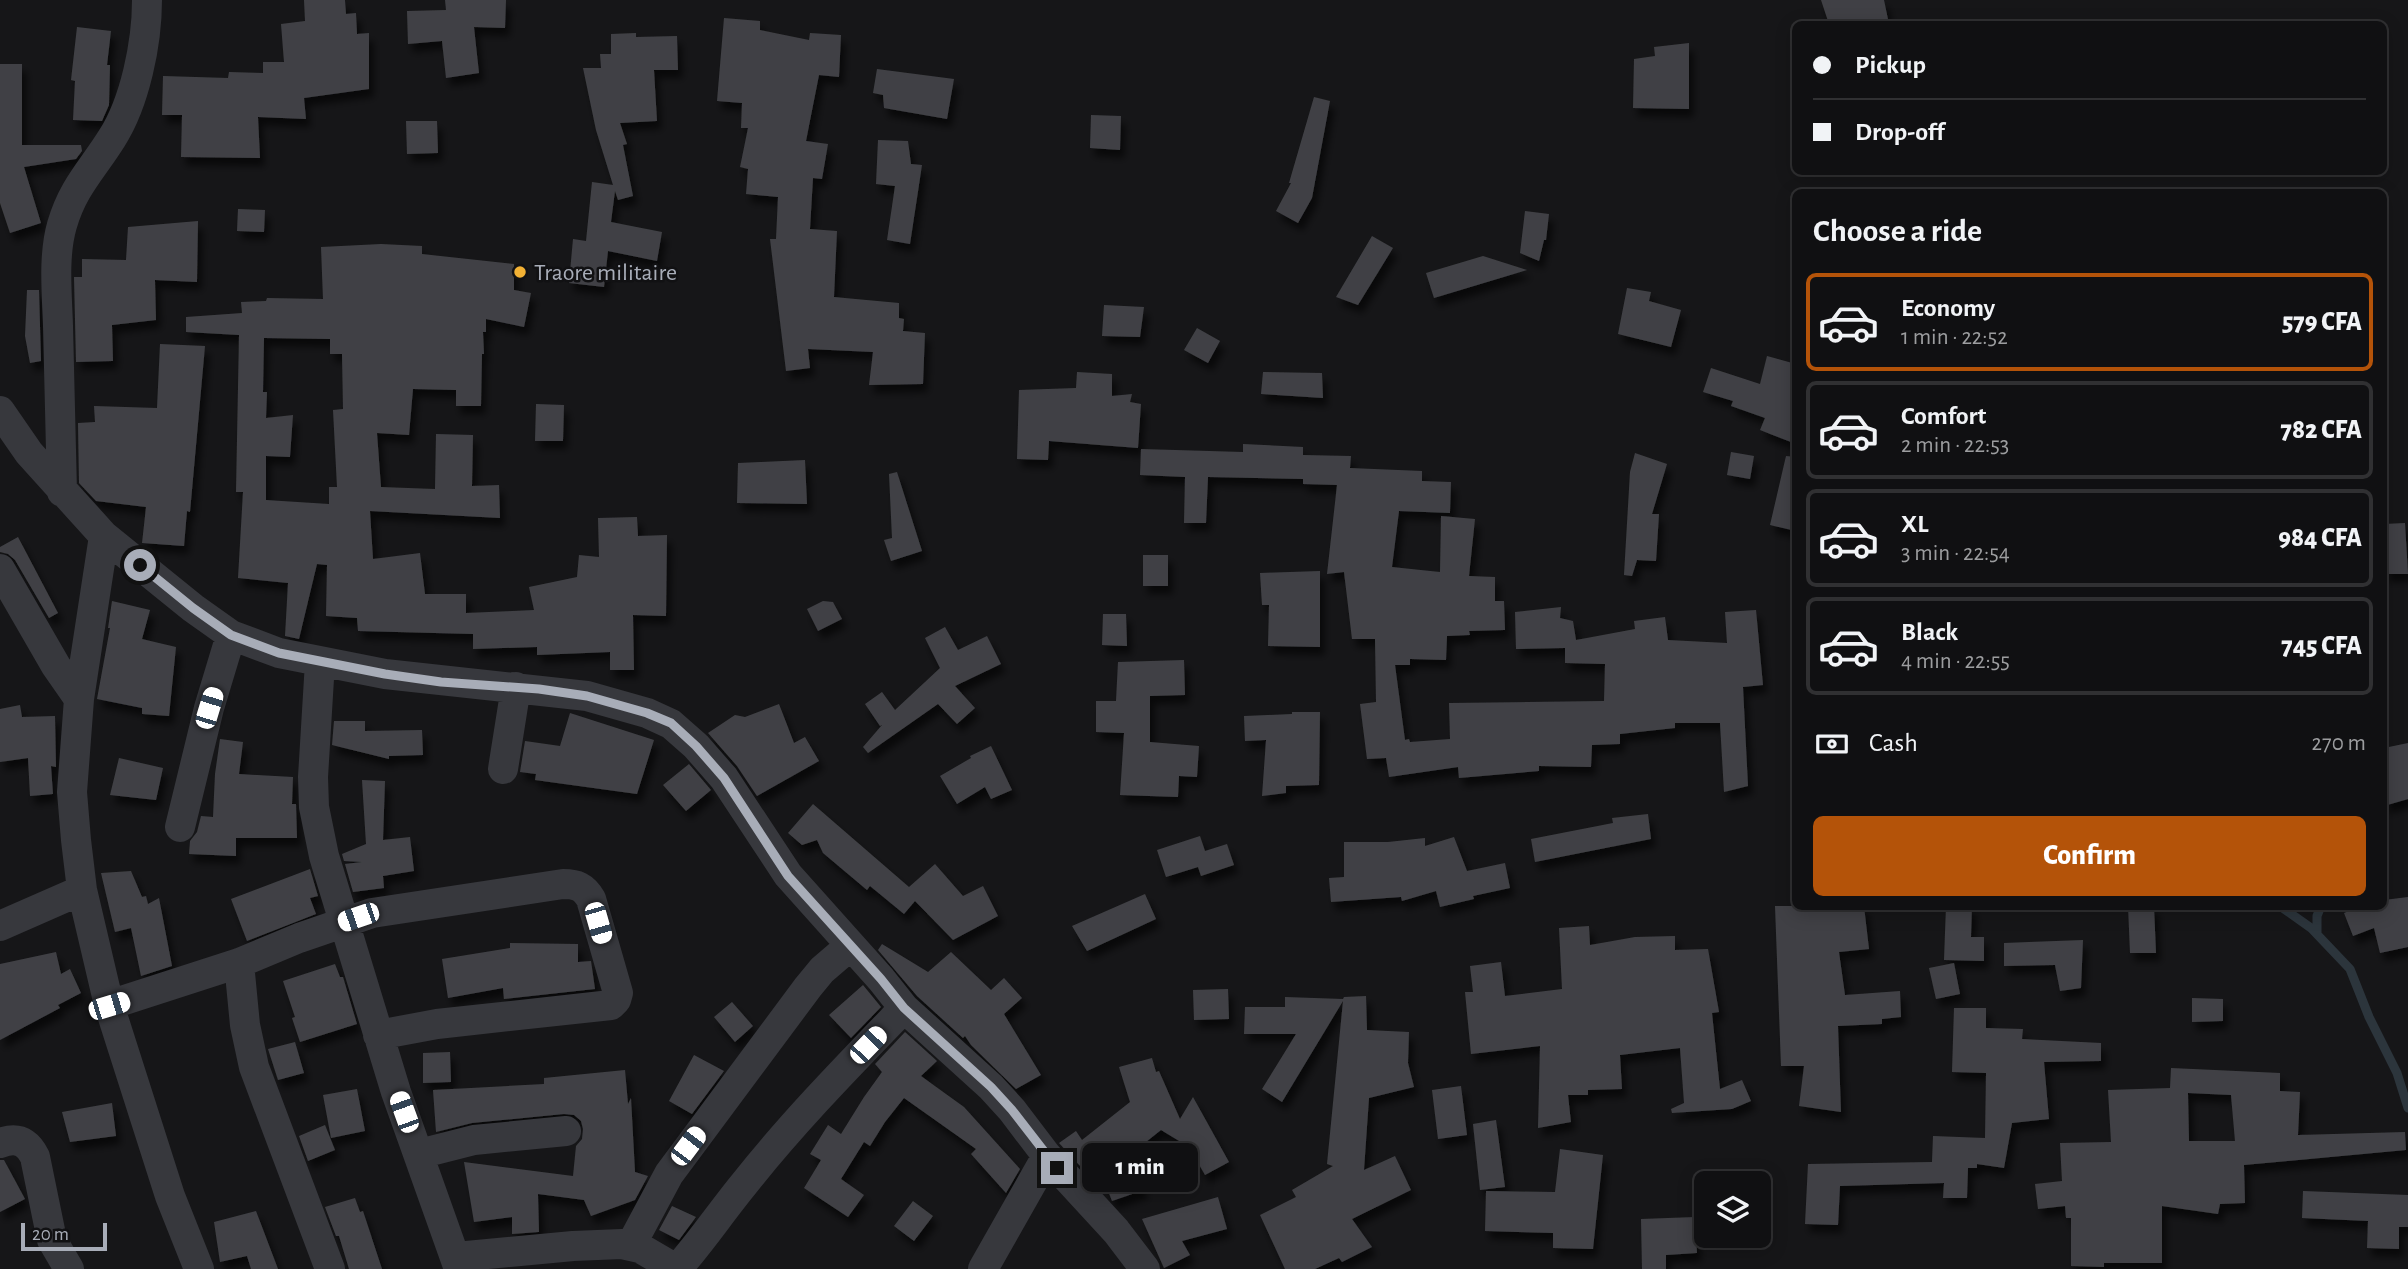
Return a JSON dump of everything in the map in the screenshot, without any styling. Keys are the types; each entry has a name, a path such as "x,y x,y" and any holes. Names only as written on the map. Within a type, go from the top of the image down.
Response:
{"street":[{"path":"62,492 57,310 61,227 81,181 112,138 127,111 143,40 147,0"},
{"path":"0,411 29,453 104,536 231,635 279,653 320,662 441,682 516,687 587,696 647,713 671,723 724,778 788,876 904,1008 991,1087 1012,1110 1047,1156 1116,1231 1145,1269"},
{"path":"104,536 79,699 72,792 82,890 109,1006 170,1196 200,1269"},
{"path":"0,569 56,666 79,699"},
{"path":"180,827 209,708 231,635"},
{"path":"320,662 313,777 314,807 324,856 378,1035 458,1263 573,1245 631,1245 677,1269 814,1101 904,1008"},
{"path":"503,769 516,687"},
{"path":"109,1006 239,963 344,922 403,906 573,884 584,889 591,899 618,993 611,1005 437,1024 378,1035"},
{"path":"0,926 82,890"},
{"path":"631,1245 655,1197 688,1146 808,987 822,970 850,946"},
{"path":"239,963 245,1025 254,1067 330,1269"},
{"path":"419,1154 474,1140 566,1131"},
{"path":"0,1143 14,1139 24,1141 31,1148 52,1240 69,1269"},
{"path":"983,1269 1047,1156"}],"building":[{"path":"304,0 345,0 346,14 356,13 357,34 369,33 369,89 304,98 306,119 258,117 260,158 181,157 182,115 162,115 163,76 228,78 229,72 263,73 263,62 284,62 281,24 305,21"},
{"path":"445,0 506,0 505,28 474,27 479,73 446,78 442,41 408,44 407,11 446,10"},
{"path":"1821,0 1884,0 1888,21 1828,21"},
{"path":"724,18 760,21 760,30 809,40 810,33 841,35 839,77 819,75 806,141 828,144 822,179 813,178 810,229 837,231 834,297 899,303 899,318 904,319 903,331 925,333 923,384 869,385 873,352 808,349 810,368 786,371 770,239 776,239 778,197 746,194 748,169 740,167 748,128 741,128 742,103 717,101"},
{"path":"77,27 111,31 107,65 110,65 109,105 102,121 73,120 75,81 71,80"},
{"path":"636,33 636,37 677,36 678,70 654,70 657,121 620,123 627,144 623,145 633,196 618,200 615,191 611,222 662,232 657,261 608,251 604,287 569,283 573,239 586,241 592,182 613,185 596,130 583,68 601,68 600,54 611,54 611,34"},
{"path":"1689,43 1689,109 1633,108 1634,59 1655,56 1654,47"},
{"path":"0,64 22,64 22,145 81,145 82,151 76,159 24,167 41,223 10,233 0,203"},
{"path":"877,69 954,79 947,119 884,108 883,95 873,93"},
{"path":"1314,97 1330,101 1312,198 1298,223 1276,211 1291,183"},
{"path":"1091,115 1121,116 1120,150 1090,148"},
{"path":"406,121 437,121 438,153 407,154"},
{"path":"878,140 908,141 911,164 922,165 910,244 887,240 895,186 876,184"},
{"path":"238,209 265,210 264,232 237,231"},
{"path":"1525,211 1549,214 1546,240 1539,261 1520,253"},
{"path":"198,221 197,282 155,280 156,320 112,325 113,361 76,362 74,277 82,277 82,259 126,260 128,227"},
{"path":"1372,236 1393,248 1358,305 1336,297"},
{"path":"381,244 422,246 422,254 514,264 514,290 531,293 524,327 486,319 486,332 483,332 481,406 456,406 456,390 413,389 409,435 377,433 381,487 435,489 436,434 473,435 472,486 499,485 500,518 370,511 373,559 420,553 425,594 466,594 466,613 534,610 529,587 577,577 579,555 599,557 598,518 637,517 638,536 667,535 666,616 633,615 634,670 610,670 610,652 537,655 537,647 473,649 473,634 358,631 357,618 326,616 327,565 317,564 299,639 285,636 288,583 238,578 243,492 236,492 239,335 186,332 186,317 242,313 241,302 266,301 267,298 323,299 321,247","holes":["264,338 330,339 330,354 342,354 343,409 333,410 337,487 329,487 329,504 266,500 266,456 290,457 293,415 266,418 267,392 263,392"]},
{"path":"1483,256 1527,270 1434,298 1426,273"},
{"path":"1627,288 1651,292 1649,301 1681,310 1671,347 1618,334"},
{"path":"27,290 39,290 41,361 30,363 25,336"},
{"path":"1104,305 1144,307 1140,337 1102,336"},
{"path":"1197,328 1220,341 1208,363 1184,350"},
{"path":"160,344 205,346 190,512 187,511 184,546 142,543 146,507 96,501 79,483 78,423 95,422 94,406 157,408"},
{"path":"1767,356 1792,363 1792,442 1760,430 1765,418 1731,406 1733,401 1703,392 1711,368 1760,384"},
{"path":"1077,372 1112,374 1112,396 1132,394 1130,402 1141,404 1138,448 1049,441 1048,460 1017,459 1019,390 1076,388"},
{"path":"1263,372 1322,373 1323,398 1261,394"},
{"path":"536,404 564,405 563,441 535,441"},
{"path":"1243,444 1303,447 1303,455 1351,456 1350,468 1422,471 1422,481 1451,482 1450,513 1399,511 1392,567 1440,572 1441,516 1475,519 1469,576 1495,577 1495,601 1504,601 1505,630 1469,631 1470,635 1447,636 1446,660 1410,659 1410,665 1395,665 1405,740 1409,739 1410,742 1450,739 1449,703 1604,701 1605,664 1565,663 1565,648 1516,649 1515,612 1561,607 1560,618 1573,621 1576,640 1635,629 1634,621 1665,617 1668,640 1727,643 1725,612 1756,610 1763,685 1743,687 1748,786 1724,792 1720,723 1675,723 1675,728 1620,734 1620,744 1592,745 1591,767 1539,766 1539,771 1459,778 1458,767 1389,777 1386,758 1367,759 1360,704 1376,702 1375,639 1352,639 1344,572 1327,574 1337,485 1303,484 1303,479 1208,477 1206,523 1184,523 1185,477 1140,475 1141,449 1243,452"},
{"path":"1731,452 1754,456 1750,479 1727,475"},
{"path":"1635,453 1667,464 1652,514 1659,514 1656,561 1637,560 1632,576 1624,575 1630,472"},
{"path":"1786,456 1792,457 1792,530 1770,525"},
{"path":"805,460 807,504 737,503 738,463"},
{"path":"897,472 922,551 891,561 884,540 892,538 889,474"},
{"path":"2405,523 2408,574 2387,574 2387,524"},
{"path":"18,537 58,613 49,618 15,560 0,552 0,547"},
{"path":"1143,555 1168,555 1168,586 1143,586"},
{"path":"1320,571 1320,647 1268,646 1269,605 1262,605 1260,573"},
{"path":"112,601 150,610 142,639 176,647 169,716 142,714 142,708 97,699 110,628"},
{"path":"823,601 833,602 842,619 818,631 807,609"},
{"path":"1103,614 1126,614 1127,646 1102,645"},
{"path":"945,627 958,650 987,636 1001,664 955,686 975,708 957,724 938,704 868,753 863,747 882,725 880,726 865,704 882,692 895,710 940,668 925,638"},
{"path":"1184,660 1185,695 1150,696 1150,742 1199,746 1197,777 1179,776 1178,797 1120,795 1124,733 1096,732 1096,701 1116,701 1118,662"},
{"path":"779,704 794,743 805,737 819,761 757,796 737,766 708,733 735,715 745,717"},
{"path":"20,705 22,717 55,716 56,767 51,766 53,794 30,796 28,758 0,762 0,709"},
{"path":"1320,712 1319,785 1286,786 1286,793 1262,796 1266,740 1245,741 1244,716"},
{"path":"570,713 654,740 637,794 535,780 536,774 520,772 525,741 560,746"},
{"path":"334,721 365,721 365,731 422,730 423,755 389,756 389,759 332,745"},
{"path":"220,739 243,742 239,774 293,777 292,804 296,804 297,838 236,838 236,856 189,854 190,841 197,832 201,816 213,817"},
{"path":"2408,743 2408,799 2387,805 2387,747"},
{"path":"991,746 1012,790 991,799 985,787 957,804 940,776"},
{"path":"119,758 163,768 156,800 110,795"},
{"path":"689,764 711,790 686,811 663,785"},
{"path":"362,780 385,781 383,840 410,837 414,871 383,876 384,888 353,892 345,864 362,862 344,861 342,854 366,844"},
{"path":"813,804 909,887 935,864 963,896 983,886 998,916 953,940 915,901 904,914 870,886 867,890 823,853 817,840 802,845 788,833"},
{"path":"1648,814 1651,839 1535,862 1531,839 1613,823 1612,818"},
{"path":"1200,836 1205,851 1227,844 1234,865 1201,876 1198,867 1166,877 1157,850"},
{"path":"1454,837 1467,871 1505,863 1510,888 1440,907 1436,891 1402,901 1401,897 1331,902 1329,878 1344,877 1344,842 1388,842 1425,838 1425,846"},
{"path":"310,869 318,896 310,898 316,914 247,941 231,899"},
{"path":"131,871 142,897 146,896 148,904 159,898 172,966 141,976 131,928 115,932 101,873"},
{"path":"1145,894 1156,919 1087,951 1072,926"},
{"path":"2408,897 2408,947 2380,953 2374,928 2353,936 2344,913 2351,910 2387,910 2387,900"},
{"path":"1775,906 1792,906 1792,910 1864,910 1869,949 1839,952 1845,995 1900,991 1901,1017 1882,1019 1882,1024 1838,1026 1841,1112 1799,1106 1804,1066 1781,1066"},
{"path":"1946,910 1972,910 1971,937 1984,937 1984,961 1944,960"},
{"path":"2128,910 2154,910 2156,953 2130,953"},
{"path":"1589,926 1590,945 1635,937 1675,936 1675,950 1708,949 1719,1012 1712,1013 1720,1089 1742,1080 1751,1101 1732,1109 1672,1113 1671,1109 1684,1103 1680,1048 1620,1055 1622,1089 1588,1090 1588,1095 1568,1095 1571,1122 1538,1128 1540,1046 1471,1054 1465,992 1473,992 1470,966 1501,962 1505,996 1562,989 1559,928"},
{"path":"2083,940 2081,988 2060,991 2055,965 2004,966 2004,943"},
{"path":"510,943 578,944 578,962 591,961 595,989 504,999 503,988 448,998 442,959 510,948"},
{"path":"882,944 928,972 951,952 991,990 1004,978 1022,998 1004,1014 1041,1075 1016,1089 965,1036 963,1038 917,996 878,950"},
{"path":"56,952 61,974 70,969 81,993 58,1005 60,1008 0,1040 0,964"},
{"path":"1954,963 1960,994 1936,999 1929,968"},
{"path":"335,964 340,977 343,977 357,1024 300,1042 283,981"},
{"path":"863,985 881,1007 851,1038 829,1015"},
{"path":"1228,989 1229,1019 1194,1020 1193,990"},
{"path":"1366,996 1367,1030 1409,1032 1408,1063 1414,1087 1369,1098 1364,1170 1395,1156 1411,1190 1352,1219 1372,1247 1342,1262 1339,1258 1315,1269 1285,1269 1260,1215 1296,1197 1292,1190 1333,1166 1327,1164 1343,1001 1282,1102 1262,1089 1296,1034 1244,1034 1245,1007 1285,1007 1285,997 1343,999"},
{"path":"2192,998 2223,999 2223,1021 2192,1022"},
{"path":"732,1002 753,1026 735,1042 714,1017"},
{"path":"1954,1008 1986,1008 1986,1028 2023,1029 2022,1039 2101,1043 2101,1061 2044,1062 2049,1119 2012,1123 2004,1168 1977,1164 1977,1168 1968,1168 1967,1198 1943,1198 1944,1183 1840,1186 1838,1225 1805,1224 1808,1164 1932,1162 1933,1136 1985,1138 1986,1073 1952,1072"},
{"path":"905,1032 937,1061 921,1076 964,1107 1020,1169 1006,1193 971,1154 976,1149 904,1098 870,1146 864,1142 841,1179 864,1195 848,1217 804,1188 821,1160 810,1154 828,1125 841,1134 882,1072 875,1064"},
{"path":"295,1042 304,1073 278,1080 268,1049"},
{"path":"450,1052 451,1082 423,1083 423,1053"},
{"path":"694,1055 724,1071 692,1114 669,1101"},
{"path":"1152,1058 1156,1072 1159,1071 1180,1119 1193,1097 1229,1162 1205,1175 1189,1147 1161,1130 1131,1154 1144,1190 1112,1201 1095,1158 1081,1167 1059,1143 1076,1131 1082,1140 1130,1102 1119,1067"},
{"path":"2171,1068 2280,1073 2280,1091 2300,1092 2298,1135 2405,1132 2406,1150 2244,1165 2245,1203 2220,1204 2218,1214 2162,1206 2162,1263 2071,1266 2071,1218 2066,1218 2065,1206 2038,1209 2035,1184 2062,1181 2060,1143 2111,1142 2108,1090 2170,1088","holes":["2188,1093 2231,1095 2235,1141 2189,1141"]},
{"path":"625,1070 628,1104 631,1098 635,1172 648,1176 635,1200 591,1216 584,1200 538,1194 539,1232 512,1234 512,1217 474,1222 464,1162 573,1176 576,1146 582,1139 581,1121 574,1115 564,1114 472,1123 436,1132 433,1090 544,1084 544,1078"},
{"path":"1461,1086 1467,1135 1438,1139 1432,1090"},
{"path":"357,1089 365,1131 331,1138 323,1095"},
{"path":"112,1103 116,1136 70,1142 62,1112"},
{"path":"1496,1120 1505,1187 1480,1190 1473,1124"},
{"path":"325,1125 335,1150 308,1161 299,1136"},
{"path":"1560,1149 1603,1155 1593,1249 1553,1248 1553,1233 1485,1231 1486,1191 1555,1192"},
{"path":"0,1160 4,1160 25,1199 0,1212"},
{"path":"2303,1191 2408,1195 2408,1227 2399,1227 2399,1249 2367,1248 2368,1221 2302,1218"},
{"path":"1218,1197 1227,1229 1182,1241 1190,1255 1164,1268 1142,1219"},
{"path":"355,1198 360,1212 363,1211 382,1269 349,1269 339,1236 336,1236 325,1207"},
{"path":"913,1201 933,1216 914,1241 894,1226"},
{"path":"672,1206 696,1217 679,1240 659,1230"},
{"path":"256,1211 278,1269 251,1269 247,1256 220,1262 214,1222"},
{"path":"1694,1217 1694,1248 1697,1248 1697,1253 1666,1255 1666,1269 1642,1269 1641,1219"}],"waterway":[{"path":"2286,910 2311,928 2350,969 2369,1017 2397,1073 2408,1108"},
{"path":"2317,934 2319,910"}],"place":[{"name":"Traore militaire","path":"520,272"}],"route":[{"path":"140,565 231,635 279,653 441,682 539,689 587,696 620,704 671,723 724,778 788,876 904,1008 991,1087 1057,1168"}]}
